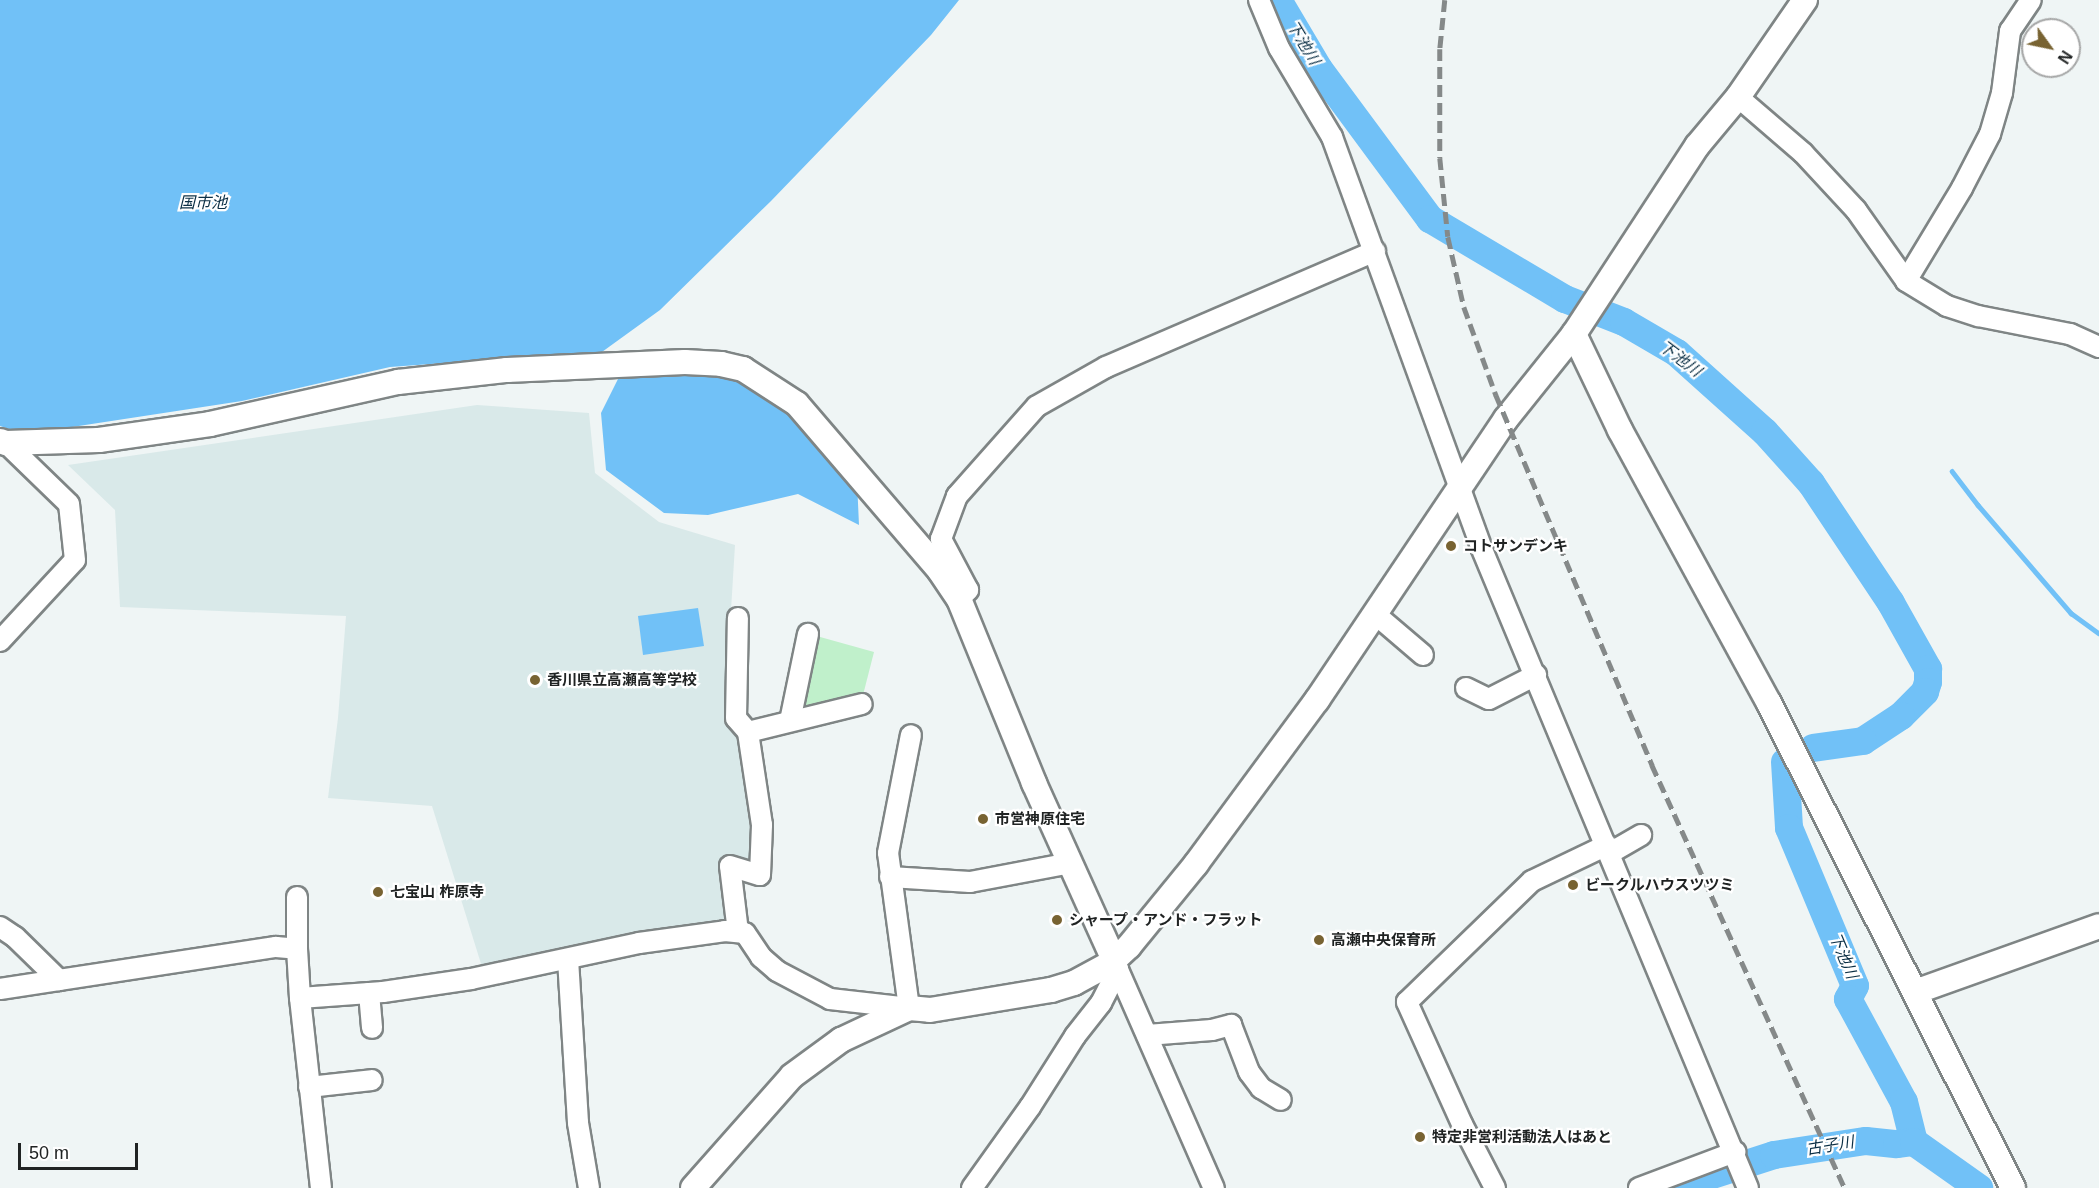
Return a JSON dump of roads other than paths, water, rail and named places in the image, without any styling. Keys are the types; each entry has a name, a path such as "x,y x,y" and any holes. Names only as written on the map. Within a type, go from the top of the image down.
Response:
{"street":[{"path":"1259,0 1279,48 1332,137 1481,547 1735,1152 1748,1188"},
{"path":"300,998 369,993 471,979 639,942 725,931 745,933 761,957 777,971 830,999 930,1010 1051,990 1074,983 1114,960 1146,927 1196,864 1311,708 1506,419 1574,334 1697,146 1738,97 1805,0"},
{"path":"1906,281 1962,188 1990,134 2002,93 2010,31 2031,0"},
{"path":"1738,97 1803,153 1856,210 1906,281 1947,306 1978,316 2070,334 2099,347"},
{"path":"959,599 968,590 941,539 957,496 1038,406 1106,367 1375,252"},
{"path":"1574,334 1620,430 1769,703 2013,1188"},
{"path":"3,442 99,440 210,424 398,382 507,370 685,362 721,364 743,369 797,404 940,571 959,599 1071,863 1214,1188"},
{"path":"0,641 75,560 69,504 3,442"},
{"path":"1375,614 1423,655"},
{"path":"738,618 736,718 748,732 762,825 760,875 730,866 738,932"},
{"path":"790,721 808,634"},
{"path":"1466,688 1490,699 1536,675"},
{"path":"748,732 862,704"},
{"path":"909,1008 888,853 911,735"},
{"path":"1495,1188 1462,1124 1407,1002 1532,880 1641,836"},
{"path":"890,878 970,882 1071,863"},
{"path":"297,897 300,998 321,1188"},
{"path":"1915,992 2099,926"},
{"path":"0,927 15,937 59,980"},
{"path":"0,989 276,947 297,949"},
{"path":"568,959 578,1123 589,1188"},
{"path":"972,1188 1030,1107 1075,1036 1101,1004 1114,960"},
{"path":"369,993 372,1029"},
{"path":"693,1188 792,1076 841,1040 909,1008"},
{"path":"1147,1035 1212,1030 1231,1025 1249,1071 1261,1088 1281,1100"},
{"path":"309,1087 372,1080"},
{"path":"1639,1188 1735,1152"}],"water":[{"name":"国市池","path":"0,0 959,0 931,35 771,201 660,310 595,357 499,359 390,367 242,401 59,429 9,429 0,426"},
{"path":"619,377 737,378 782,405 857,481 859,525 798,494 708,515 664,513 606,470 601,413"},
{"path":"698,608 704,646 643,655 638,616"}],"waterway":[{"name":"下池川","path":"1278,0 1319,69 1430,219 1565,299 1624,322 1677,353 1765,432 1811,483 1891,603 1928,669 1925,692 1901,716 1863,741 1813,748"},
{"path":"1952,471 1978,505 2071,613 2099,633"},
{"name":"下池川","path":"1785,762 1789,828 1855,986 1848,999 1904,1102 1914,1142"},
{"name":"古子川","path":"1672,1188 1774,1155 1866,1141 1897,1144 1914,1142 1979,1188"}],"railway":[{"path":"1445,0 1440,49 1440,158 1448,237 1464,307 1496,395 1652,765 1845,1188"}],"place":[{"name":"コトサンデンキ","path":"1451,546"},
{"name":"香川県立高瀬高等学校","path":"535,680"},
{"name":"市営神原住宅","path":"983,819"},
{"name":"ビークルハウスツツミ","path":"1573,885"},
{"name":"七宝山 柞原寺","path":"378,892"},
{"name":"シャープ・アンド・フラット","path":"1057,920"},
{"name":"高瀬中央保育所","path":"1319,940"},
{"name":"特定非営利活動法人はあと","path":"1420,1137"}]}
